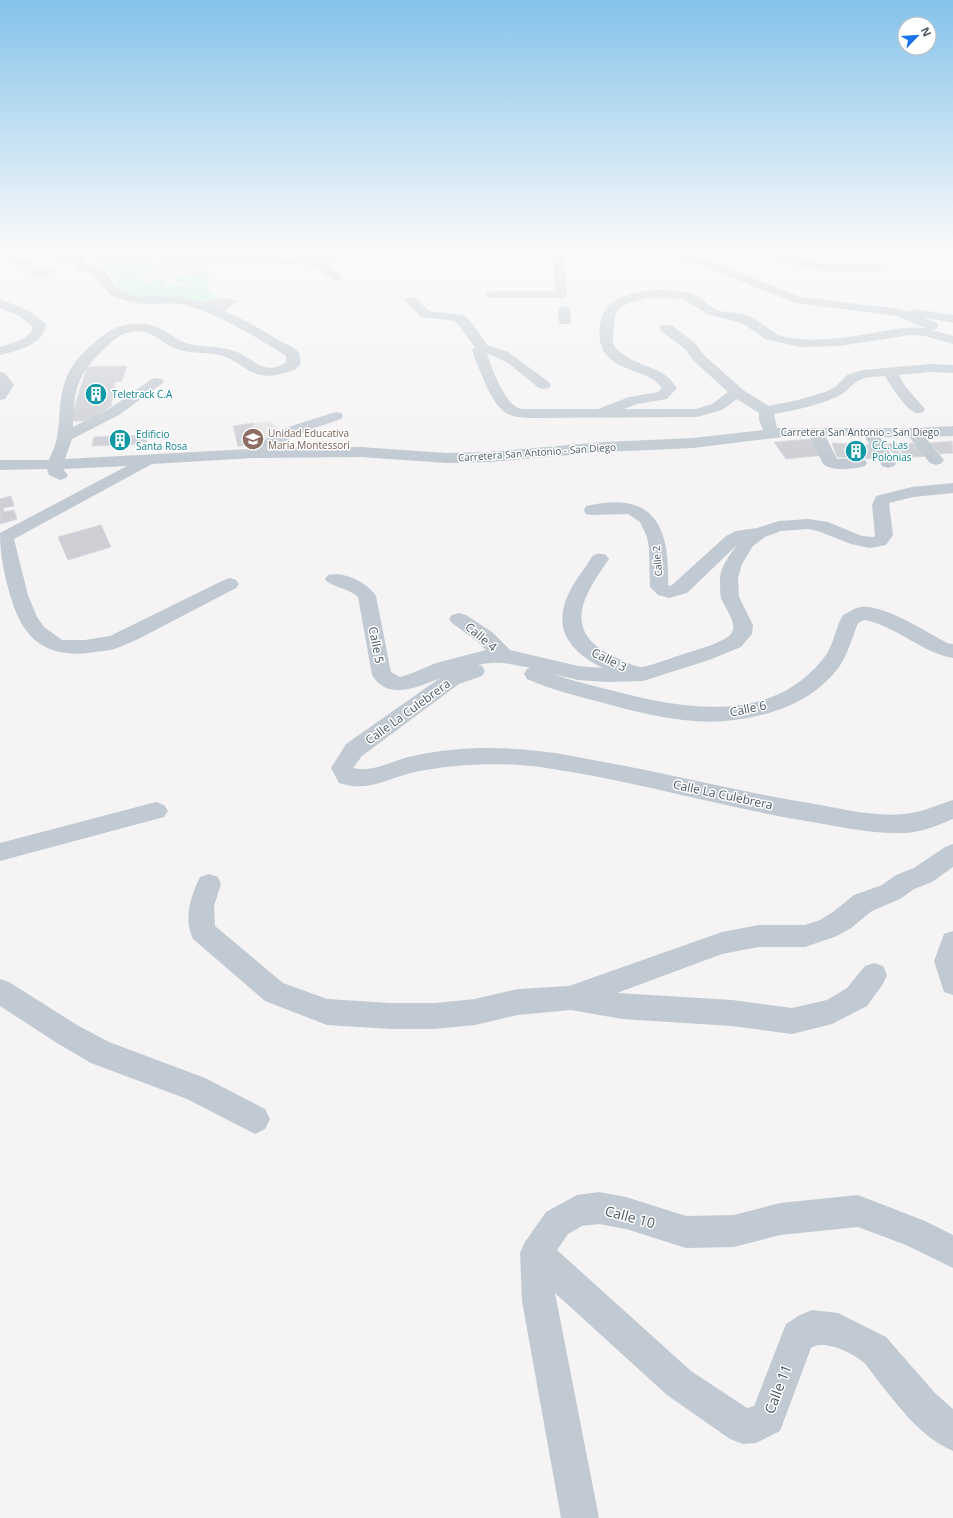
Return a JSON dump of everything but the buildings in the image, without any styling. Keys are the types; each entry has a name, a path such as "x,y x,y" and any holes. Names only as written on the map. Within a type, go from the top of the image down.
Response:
{"street":[{"path":"0,351 30,340 39,332 40,326 32,320"},
{"path":"127,473 76,470 59,474 56,472 55,464 65,437 68,397 75,372 114,334 131,328 160,332 165,334 168,339 182,346 213,349 228,353 255,369 263,371 272,372 286,369 293,365 294,359 292,354 254,330 234,320"},
{"path":"461,320 489,349 501,352 544,385"},
{"path":"599,414 634,400 662,396 670,388 664,380 656,375 618,358 607,345 607,320"},
{"path":"745,320 760,332 791,342 828,343 916,330 953,340"},
{"path":"917,320 953,334"},
{"path":"666,328 690,346 698,357 768,422 801,404 839,391 852,378 863,374 930,368 953,368"},
{"path":"532,366 504,348 480,350 501,400 506,407 512,411 538,414 697,413 717,407 729,397 738,393"},
{"path":"890,372 899,388 918,408"},
{"path":"0,376 7,385 0,396"},
{"path":"65,437 114,412 156,382"},
{"path":"252,453 271,441 305,425 336,416"},
{"name":"Carretera San Antonio - San Diego","path":"76,470 150,459 252,453 360,452 447,458 489,457 604,447 693,443 768,422 816,432 914,434 953,431"},
{"path":"816,432 829,461 833,464 858,463"},
{"path":"870,433 888,462"},
{"path":"914,434 936,460"},
{"path":"150,459 127,473 3,537 23,604 33,626 42,636 57,645 75,647 94,646 114,642 230,584"},
{"path":"0,465 55,464"},
{"path":"76,470 89,493"},
{"path":"509,657 578,672 606,675 643,674 702,655 734,642 742,634 743,625 730,597 729,578 733,564 747,542 759,533 779,526 808,524 822,526 857,540 870,543 880,541 884,535 880,505 882,500 894,495 953,488"},
{"name":"Calle 2","path":"592,510 627,509 640,513 648,518 658,548 659,587 664,592 674,592 680,588 732,540 742,534 759,533"},
{"name":"Calle 3","path":"600,559 581,586 572,605 573,629 577,640 594,654 629,670 643,674"},
{"name":"Calle 5","path":"334,579 356,586 364,591 367,596 382,675 390,681 400,684 416,680 443,668 467,660 488,656 509,657"},
{"name":"Calle 6","path":"509,657 535,675 558,684 636,704 685,713 718,715 754,710 791,698 831,663 839,652 850,618 862,613 877,616 892,622 942,649 953,651"},
{"name":"Calle 4","path":"459,619 485,637 509,657"},
{"name":"Calle La Culebrera","path":"509,657 452,679 354,750 342,768 347,777 363,778 378,776 412,764 444,759 505,756 540,759 674,784 758,804 868,822 902,824 925,821 953,809"},
{"path":"0,852 156,811"},
{"path":"569,998 722,943 759,936 805,936 828,928 842,920 863,903 891,892 905,882 924,875 953,854"},
{"path":"209,884 201,906 202,932 274,992 327,1012 392,1016 435,1016 475,1012 518,1002 569,998 622,1006 656,1006 732,1013 792,1021 832,1011 857,997 874,975"},
{"path":"953,942 947,961 953,983"},
{"path":"0,991 67,1034 101,1053 195,1088 256,1119"},
{"name":"Calle 10","path":"536,1253 557,1223 577,1211 599,1208 626,1213 686,1232 734,1231 780,1219 858,1211 914,1232 953,1252"},
{"path":"536,1253 539,1301 580,1518"},
{"name":"Calle 11","path":"536,1253 679,1383 743,1426 756,1425 767,1418 798,1336 812,1327 838,1330 874,1349 922,1406 953,1433"}],"shaded area":[{"name":"Unidad Educativa María Montessori","path":"271,421 282,432 256,445 238,446 233,426"}],"place":[{"name":"Teletrack C.A","path":"96,394"},
{"name":"Unidad Educativa María Montessori","path":"253,439"},
{"name":"Edificio Santa Rosa","path":"120,440"},
{"name":"C.C. Las Polonias","path":"856,451"}]}
